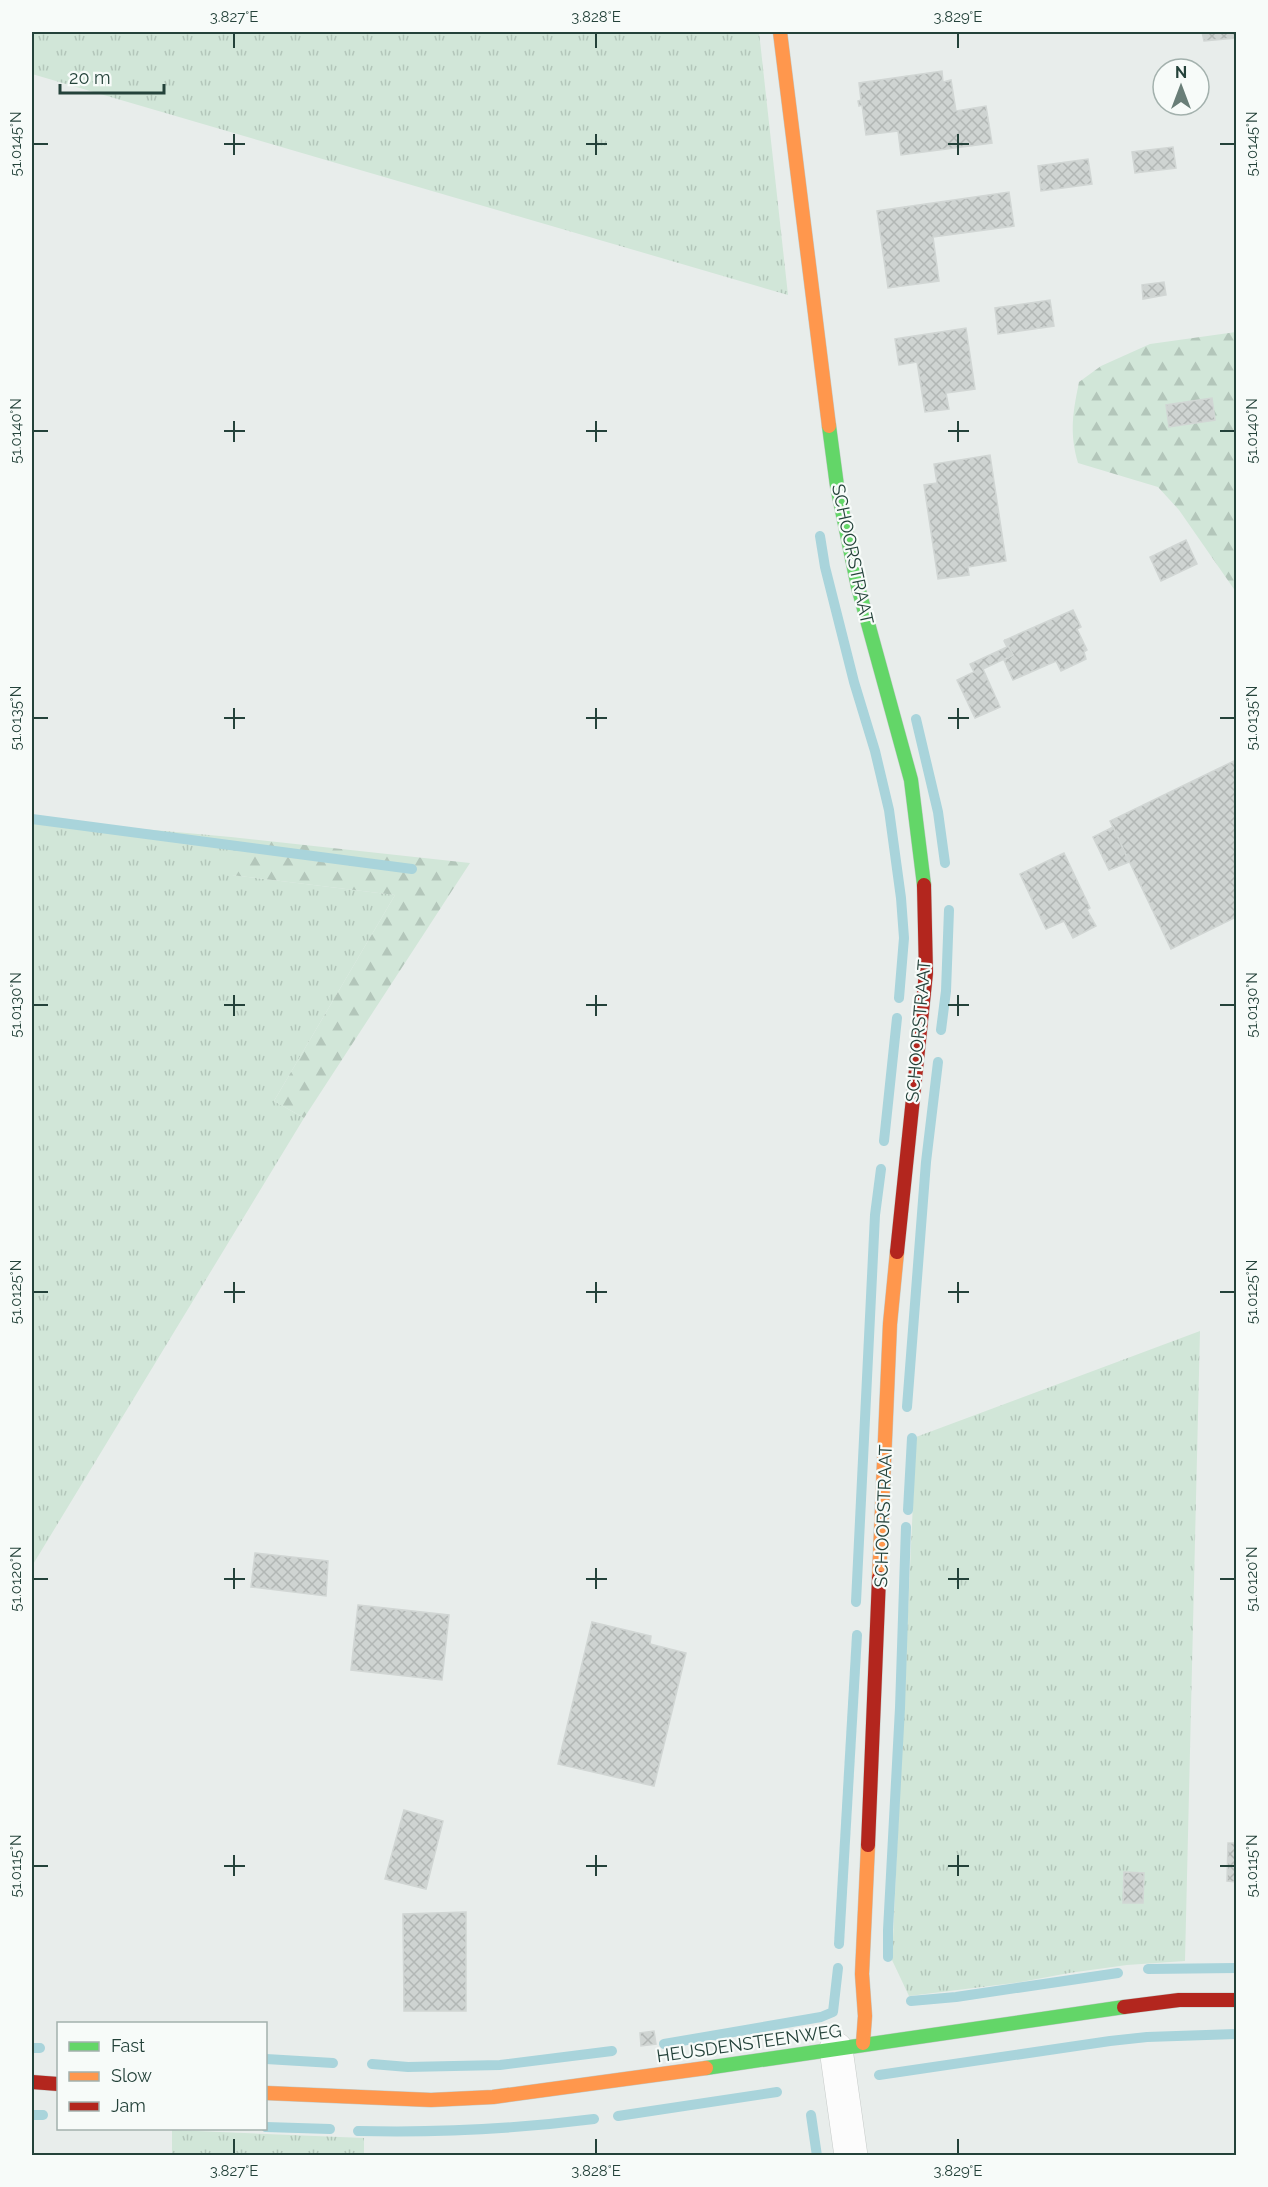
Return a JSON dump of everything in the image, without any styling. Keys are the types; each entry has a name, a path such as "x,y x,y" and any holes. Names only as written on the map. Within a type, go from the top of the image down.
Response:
{"street":[{"name":"SCHOORSTRAAT","path":"780,32 813,310 837,486 858,587 911,780 925,892 926,974 890,1324 862,1974 865,2016 850,2046 851,2156"},
{"name":"HEUSDENSTEENWEG","path":"267,2093 431,2100 493,2097 547,2091 1086,2011 1179,2000 1236,2000"},
{"path":"32,2082 57,2084"}],"green space":[{"path":"32,32 759,32 788,295 32,74"},
{"path":"1236,332 1236,592 1179,510 1158,487 1078,463 1073,432 1079,382 1101,366 1150,344"},
{"path":"32,819 231,837 232,875 395,895 274,1101 304,1118 32,1566"},
{"path":"231,837 470,863 304,1118 274,1101 395,895 231,875"},
{"path":"1200,1331 1185,1961 1127,1965 1021,1982 909,1996 892,1960 916,1437"},
{"path":"172,2130 364,2138 364,2155 172,2155"}],"building":[{"path":"1202,32 1236,32 1236,38 1204,41"},
{"path":"942,71 943,82 951,80 956,111 986,106 992,143 901,155 898,131 866,135 862,105 859,106 858,101 861,100 859,83"},
{"path":"1173,147 1176,168 1135,173 1132,152"},
{"path":"1088,159 1092,184 1041,191 1038,166"},
{"path":"1009,192 1014,226 933,237 939,281 888,288 877,211"},
{"path":"1164,282 1166,295 1143,299 1142,285"},
{"path":"1050,300 1054,326 998,334 995,308"},
{"path":"966,328 975,389 946,393 949,409 925,412 917,362 899,365 895,339"},
{"path":"1212,398 1215,420 1169,427 1166,405"},
{"path":"990,455 1006,561 968,567 969,575 938,579 924,485 937,483 934,464"},
{"path":"1186,540 1197,564 1161,581 1150,557"},
{"path":"1073,610 1081,627 1077,629 1087,650 1084,652 1086,659 1061,671 1056,661 1013,680 1004,660 1013,655 1005,640"},
{"path":"1005,640 1013,655 983,669 1000,707 975,718 957,680 974,672 970,664 1007,647"},
{"path":"1236,760 1236,917 1171,949 1110,821"},
{"path":"1113,827 1129,862 1109,870 1093,837"},
{"path":"1064,853 1090,908 1087,910 1096,926 1073,938 1064,921 1046,929 1020,874"},
{"path":"255,1553 328,1561 326,1596 251,1587"},
{"path":"358,1605 449,1615 442,1680 351,1670"},
{"path":"592,1622 651,1636 650,1644 686,1653 654,1786 558,1764"},
{"path":"404,1810 443,1821 426,1889 385,1879"},
{"path":"1228,1843 1236,1843 1236,1882 1227,1881"},
{"path":"1124,1872 1144,1873 1143,1903 1123,1903"},
{"path":"466,1912 466,2011 404,2011 403,1914"},
{"path":"654,2031 656,2044 641,2046 640,2033"}],"waterway":[{"path":"820,536 825,567 889,810 904,938 899,998"},
{"path":"916,719 938,812 945,863"},
{"path":"32,819 412,869"},
{"path":"941,1030 946,991 949,910"},
{"path":"884,1141 897,1018"},
{"path":"907,1407 926,1162 938,1062"},
{"path":"856,1602 875,1215 881,1169"},
{"path":"908,1510 912,1438"},
{"path":"888,1957 906,1527"},
{"path":"839,1944 857,1635"},
{"path":"664,2044 821,2017 833,2012 838,1968"},
{"path":"1148,1969 1236,1968"},
{"path":"911,2001 956,1997 1118,1973"},
{"path":"879,2075 1110,2041 1147,2037 1236,2034"},
{"path":"32,2048 40,2048"},
{"path":"372,2064 408,2067 500,2065 612,2051"},
{"path":"267,2059 333,2063"},
{"path":"618,2116 777,2092"},
{"path":"32,2115 43,2115"},
{"path":"811,2115 817,2156"},
{"path":"358,2131 476,2130 594,2119"},
{"path":"267,2127 330,2129"}],"traffic: fast":[{"path":"829,426 837,486 858,587 911,780 924,885"},
{"path":"706,2068 1124,2007"}],"traffic: slow":[{"path":"780,32 829,426"},
{"path":"879,1578 890,1324 897,1252"},
{"path":"863,2043 865,2016 862,1974 868,1845"},
{"path":"267,2093 431,2100 493,2097 706,2068"}],"traffic: jam":[{"path":"897,1252 926,973 924,885"},
{"path":"868,1845 879,1578"},
{"path":"1124,2007 1179,2000 1236,2000"},
{"path":"32,2082 57,2084"}]}
